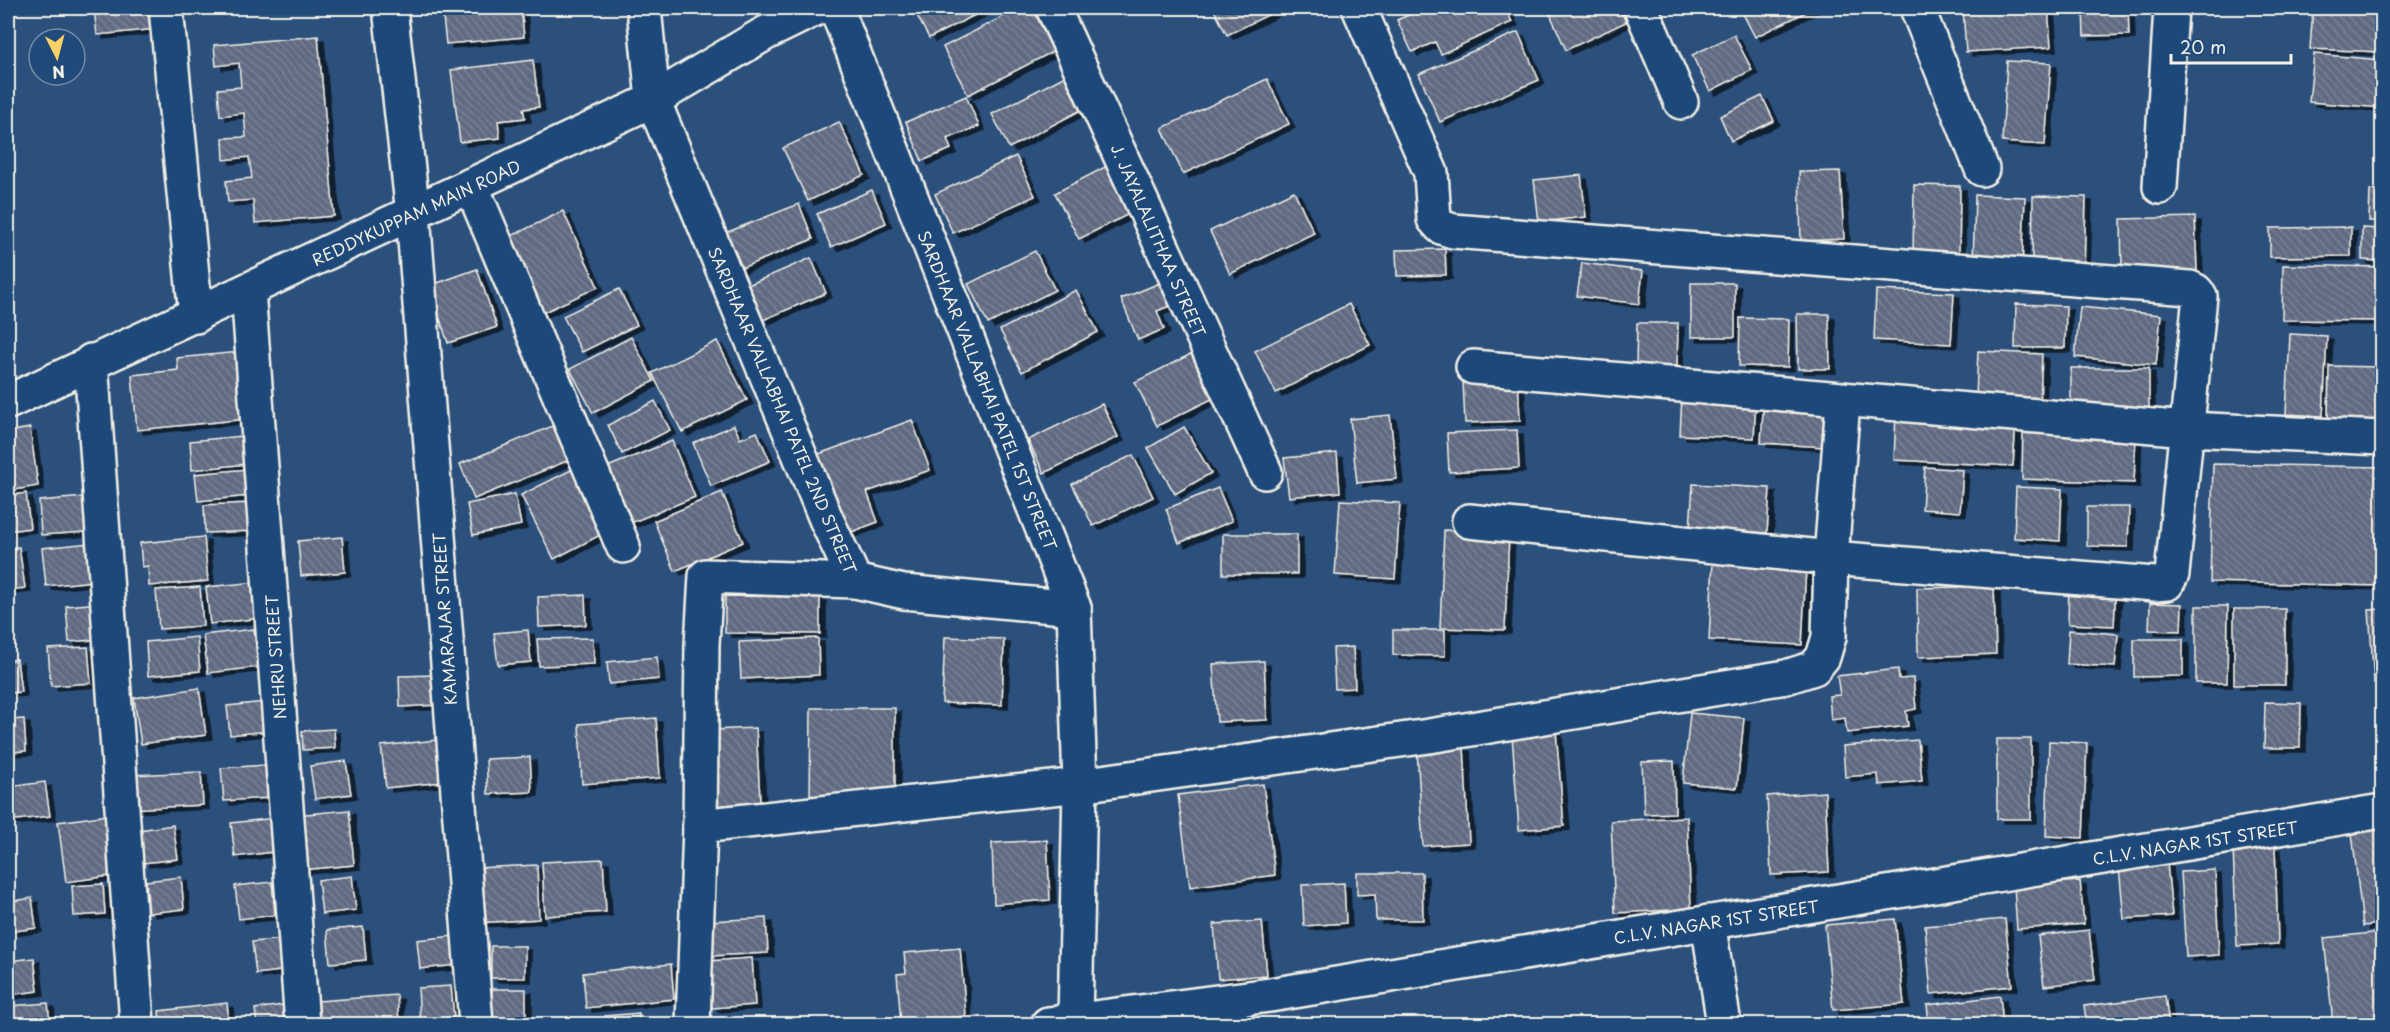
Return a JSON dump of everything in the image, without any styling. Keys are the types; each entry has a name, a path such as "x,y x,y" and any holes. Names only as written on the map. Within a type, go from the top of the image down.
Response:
{"street":[{"path":"166,8 196,316"},
{"name":"KAMARAJAR STREET","path":"390,8 413,214 476,1024"},
{"name":"SARDHAAR VALLABHAI PATEL 2ND STREET","path":"644,8 653,100 822,508 855,581 904,592 1074,608"},
{"name":"REDDYKUPPAM MAIN ROAD","path":"8,402 91,361 196,316 653,100 763,20 817,8"},
{"name":"SARDHAAR VALLABHAI PATEL 1ST STREET","path":"836,8 1074,608 1080,785 1062,1023"},
{"name":"J. JAYALALITHAA STREET","path":"1053,8 1265,472"},
{"path":"1359,8 1431,173 1434,219 1441,227 1453,231 2190,288 2196,291 2200,301 2172,574 2167,583 2155,585 1831,558 1469,521"},
{"path":"1641,8 1681,102"},
{"path":"1917,8 1982,169"},
{"path":"2160,187 2171,8"},
{"path":"471,185 624,546"},
{"name":"NEHRU STREET","path":"248,290 302,1024"},
{"path":"91,361 137,1024"},
{"path":"1473,367 1843,401 2187,429 2382,438"},
{"path":"700,826 1080,785 1429,736 1786,677 1814,668 1823,657 1829,637 1831,558 1843,401"},
{"path":"693,1024 700,826 702,644 706,576 855,581"},
{"name":"C.L.V. NAGAR 1ST STREET","path":"1062,1023 1270,995 2382,811"},
{"path":"1708,922 1724,1024"}],"building":[{"path":"94,8 165,8 167,28 97,35"},
{"path":"442,8 521,8 524,37 446,44"},
{"path":"913,8 989,8 929,38"},
{"path":"1020,8 1039,8 1060,48 968,95 943,47"},
{"path":"1213,8 1282,8 1227,35"},
{"path":"1425,8 1505,8 1512,22 1441,54 1435,42 1412,52 1397,20"},
{"path":"1564,8 1619,8 1626,22 1566,50 1550,14"},
{"path":"1740,8 1814,8 1755,37"},
{"path":"1963,8 2048,8 2051,47 1966,52"},
{"path":"2083,8 2128,8 2129,35 2084,36"},
{"path":"2313,8 2382,8 2382,52 2310,49"},
{"path":"1518,32 1539,80 1440,122 1419,74"},
{"path":"1734,35 1752,70 1710,91 1692,55"},
{"path":"318,36 334,216 255,223 253,200 228,202 226,181 252,178 249,157 224,160 223,138 246,137 244,113 220,116 218,89 241,87 239,63 216,66 214,45"},
{"path":"2314,54 2382,60 2382,108 2309,102"},
{"path":"533,60 539,107 523,109 525,118 498,121 500,138 460,142 451,70"},
{"path":"2007,61 2051,63 2045,145 2002,142"},
{"path":"1069,74 1087,107 1009,148 992,114"},
{"path":"1267,79 1289,124 1183,174 1162,128"},
{"path":"966,96 979,126 947,139 951,149 922,161 906,122"},
{"path":"1762,96 1774,121 1731,141 1720,116"},
{"path":"839,122 864,175 808,201 783,148"},
{"path":"1016,156 1035,196 953,233 935,194"},
{"path":"1111,164 1135,211 1079,239 1055,193"},
{"path":"1840,171 1844,239 1801,241 1799,172"},
{"path":"1581,175 1586,217 1539,222 1534,180"},
{"path":"1914,185 1960,186 1959,260 1913,259"},
{"path":"872,190 886,223 831,247 817,214"},
{"path":"2370,190 2382,190 2382,221 2369,221"},
{"path":"1294,191 1314,233 1230,274 1210,231"},
{"path":"1975,195 2025,197 2022,268 1973,266"},
{"path":"2033,196 2086,197 2084,271 2032,270"},
{"path":"799,204 813,239 739,269 725,233"},
{"path":"563,211 598,287 542,313 507,238"},
{"path":"2195,217 2197,272 2122,274 2121,219"},
{"path":"2351,227 2351,256 2270,257 2270,228"},
{"path":"2362,228 2382,229 2382,261 2362,260"},
{"path":"1445,249 1446,275 1397,276 1396,250"},
{"path":"1035,251 1055,290 988,324 968,284"},
{"path":"811,258 826,293 763,320 748,285"},
{"path":"1582,263 1643,271 1639,304 1577,296"},
{"path":"2283,265 2382,267 2382,321 2282,320"},
{"path":"477,269 497,327 448,343 429,286"},
{"path":"1167,280 1177,303 1157,311 1164,329 1138,340 1121,299"},
{"path":"1691,283 1735,283 1735,337 1691,337"},
{"path":"619,289 637,325 582,352 563,316"},
{"path":"1076,290 1098,332 1022,372 1000,330"},
{"path":"1876,290 1954,293 1951,344 1874,340"},
{"path":"1349,304 1370,345 1276,393 1255,351"},
{"path":"2016,304 2066,306 2065,348 2015,348"},
{"path":"2080,307 2161,315 2156,365 2075,357"},
{"path":"1797,314 1829,314 1830,369 1798,369"},
{"path":"1740,318 1789,319 1788,367 1739,366"},
{"path":"1637,323 1678,323 1677,366 1636,366"},
{"path":"2290,334 2327,336 2323,416 2286,414"},
{"path":"631,337 654,381 593,413 570,369"},
{"path":"717,341 747,400 682,432 652,373"},
{"path":"1199,350 1222,394 1157,426 1135,382"},
{"path":"1978,351 2042,354 2040,401 1976,398"},
{"path":"240,352 247,419 137,430 132,375 178,370 177,358"},
{"path":"2329,366 2382,367 2382,420 2328,420"},
{"path":"2071,368 2149,368 2149,411 2071,410"},
{"path":"1518,378 1520,421 1465,423 1463,382"},
{"path":"1682,394 1756,397 1754,438 1680,435"},
{"path":"1764,397 1828,402 1825,447 1761,443"},
{"path":"655,401 670,430 622,454 608,425"},
{"path":"1102,404 1118,437 1044,473 1028,440"},
{"path":"1896,414 2016,421 2013,466 1894,460"},
{"path":"1390,415 1397,479 1357,483 1350,419"},
{"path":"912,420 930,470 867,492 878,522 846,534 816,455"},
{"path":"560,423 574,458 474,499 460,464"},
{"path":"734,425 740,439 757,432 770,461 711,486 693,443"},
{"path":"1184,427 1211,473 1175,494 1148,448"},
{"path":"2023,427 2136,431 2134,483 2022,479"},
{"path":"30,428 38,486 8,491 8,432"},
{"path":"1517,430 1519,468 1449,472 1447,433"},
{"path":"243,436 246,464 192,470 190,441"},
{"path":"672,441 695,497 628,524 605,468"},
{"path":"1337,453 1340,492 1289,497 1284,458"},
{"path":"1133,455 1153,497 1093,526 1072,484"},
{"path":"2213,464 2382,467 2382,586 2210,582"},
{"path":"1925,467 1963,470 1960,512 1922,509"},
{"path":"575,468 608,531 554,559 521,495"},
{"path":"248,469 250,496 198,501 195,474"},
{"path":"1693,484 1770,488 1767,533 1690,528"},
{"path":"2016,487 2062,489 2060,541 2014,538"},
{"path":"1218,488 1232,521 1179,543 1166,509"},
{"path":"722,492 743,542 675,571 654,521"},
{"path":"26,493 30,528 8,531 8,496"},
{"path":"515,494 521,525 473,535 467,504"},
{"path":"84,497 86,532 41,535 39,501"},
{"path":"1340,500 1400,503 1395,579 1335,575"},
{"path":"253,503 254,531 205,533 204,505"},
{"path":"2087,507 2129,507 2128,547 2087,546"},
{"path":"1444,530 1509,533 1505,630 1440,628"},
{"path":"1223,534 1297,534 1297,574 1223,574"},
{"path":"204,537 208,581 149,586 148,566 142,567 140,543"},
{"path":"342,537 345,572 301,576 298,541"},
{"path":"90,543 94,581 46,586 42,548"},
{"path":"19,547 25,588 8,590 8,548"},
{"path":"1713,561 1806,566 1802,645 1709,640"},
{"path":"257,582 261,618 210,624 206,587"},
{"path":"2069,584 2116,585 2114,626 2068,624"},
{"path":"1994,586 1996,654 1918,657 1917,588"},
{"path":"200,587 203,626 159,629 156,590"},
{"path":"585,595 586,625 539,627 538,597"},
{"path":"725,596 820,597 820,634 725,633"},
{"path":"101,603 105,639 69,642 66,606"},
{"path":"2150,603 2182,604 2181,631 2149,630"},
{"path":"2196,606 2228,606 2227,683 2196,683"},
{"path":"2234,609 2285,609 2285,685 2234,685"},
{"path":"2382,609 2382,683 2374,683 2369,610"},
{"path":"254,629 259,667 208,673 203,635"},
{"path":"528,630 531,662 498,665 494,633"},
{"path":"1393,630 1445,630 1445,656 1393,655"},
{"path":"2069,630 2118,634 2115,667 2067,664"},
{"path":"197,637 200,671 148,676 146,642"},
{"path":"945,637 1004,639 1002,705 942,703"},
{"path":"593,638 594,664 539,666 537,639"},
{"path":"818,638 819,675 741,679 739,642"},
{"path":"2134,639 2183,639 2183,676 2134,677"},
{"path":"88,647 91,683 51,686 48,649"},
{"path":"1353,647 1355,688 1335,689 1333,648"},
{"path":"657,657 659,679 609,684 607,662"},
{"path":"17,659 21,692 8,693 8,661"},
{"path":"1264,661 1267,720 1217,722 1213,664"},
{"path":"1898,669 1899,679 1913,678 1916,709 1906,711 1908,726 1847,733 1845,718 1831,720 1829,696 1840,695 1837,676"},
{"path":"436,675 438,705 400,707 399,676"},
{"path":"199,688 206,735 141,744 134,698"},
{"path":"265,702 269,731 230,735 227,706"},
{"path":"2265,702 2301,703 2300,748 2264,748"},
{"path":"811,708 895,708 895,799 810,799"},
{"path":"1690,713 1744,718 1737,788 1683,783"},
{"path":"656,718 660,778 582,784 579,724"},
{"path":"24,719 26,751 8,752 8,720"},
{"path":"756,728 761,818 716,821 711,730"},
{"path":"334,729 335,748 303,750 302,731"},
{"path":"1556,731 1564,826 1519,830 1512,735"},
{"path":"1997,739 2031,739 2031,819 1997,819"},
{"path":"437,740 442,782 386,788 381,746"},
{"path":"1918,740 1922,781 1879,785 1878,774 1845,777 1843,746"},
{"path":"2049,741 2087,743 2083,838 2046,836"},
{"path":"1464,747 1469,843 1423,846 1417,750"},
{"path":"530,757 532,792 488,794 486,759"},
{"path":"346,761 351,794 315,799 310,766"},
{"path":"1674,761 1675,813 1644,814 1642,762"},
{"path":"266,765 268,798 224,801 221,768"},
{"path":"201,772 203,805 130,809 129,775"},
{"path":"45,782 50,816 8,821 8,787"},
{"path":"1263,784 1275,875 1190,887 1178,795"},
{"path":"1825,792 1829,872 1771,875 1767,796"},
{"path":"349,810 354,865 301,870 296,815"},
{"path":"115,814 124,874 66,882 58,822"},
{"path":"1687,817 1691,909 1615,913 1611,821"},
{"path":"276,818 280,851 235,857 231,823"},
{"path":"173,825 178,859 143,863 139,830"},
{"path":"2382,829 2382,924 2363,926 2352,833"},
{"path":"1047,840 1050,900 994,904 992,843"},
{"path":"2275,846 2278,944 2237,946 2233,848"},
{"path":"603,859 606,912 545,916 542,862"},
{"path":"2167,863 2172,916 2124,919 2119,867"},
{"path":"537,865 539,919 477,923 475,868"},
{"path":"2215,870 2219,955 2186,957 2181,872"},
{"path":"1357,873 1422,873 1423,920 1376,920 1375,894 1357,895"},
{"path":"352,876 356,910 322,914 318,880"},
{"path":"181,877 184,909 149,913 146,881"},
{"path":"2080,881 2084,924 2017,929 2014,886"},
{"path":"272,882 275,915 239,919 235,886"},
{"path":"1344,883 1346,923 1304,926 1302,885"},
{"path":"103,884 105,914 74,916 72,886"},
{"path":"32,898 36,928 8,932 8,902"},
{"path":"766,918 768,953 710,956 709,921"},
{"path":"1895,919 1904,1004 1833,1010 1825,925"},
{"path":"2005,919 2012,986 1931,994 1925,926"},
{"path":"1262,921 1267,975 1218,979 1214,924"},
{"path":"363,927 366,960 330,963 327,930"},
{"path":"2089,930 2095,980 2044,986 2038,936"},
{"path":"2382,932 2382,1024 2333,1024 2324,938"},
{"path":"454,936 457,965 420,969 417,940"},
{"path":"285,939 288,970 256,974 252,942"},
{"path":"491,946 525,946 525,978 491,978"},
{"path":"960,948 966,1016 901,1023 897,974 906,973 904,953"},
{"path":"34,958 38,991 8,995 8,961"},
{"path":"752,958 755,1005 712,1008 708,961"},
{"path":"671,964 674,999 586,1008 583,973"},
{"path":"451,986 454,1018 420,1020 418,988"},
{"path":"492,989 526,989 526,1021 492,1021"},
{"path":"397,995 399,1024 320,1024 318,1001"},
{"path":"2000,996 2003,1024 1929,1024 1927,1005"},
{"path":"2165,996 2169,1024 2087,1024 2084,1006"},
{"path":"48,1003 50,1024 8,1024 8,1006"},
{"path":"227,1003 229,1024 160,1024 159,1011"},
{"path":"290,1004 293,1024 257,1024 255,1009"},
{"path":"639,1013 640,1024 606,1024 605,1016"},
{"path":"1875,1019 1875,1024 1842,1023"}]}
